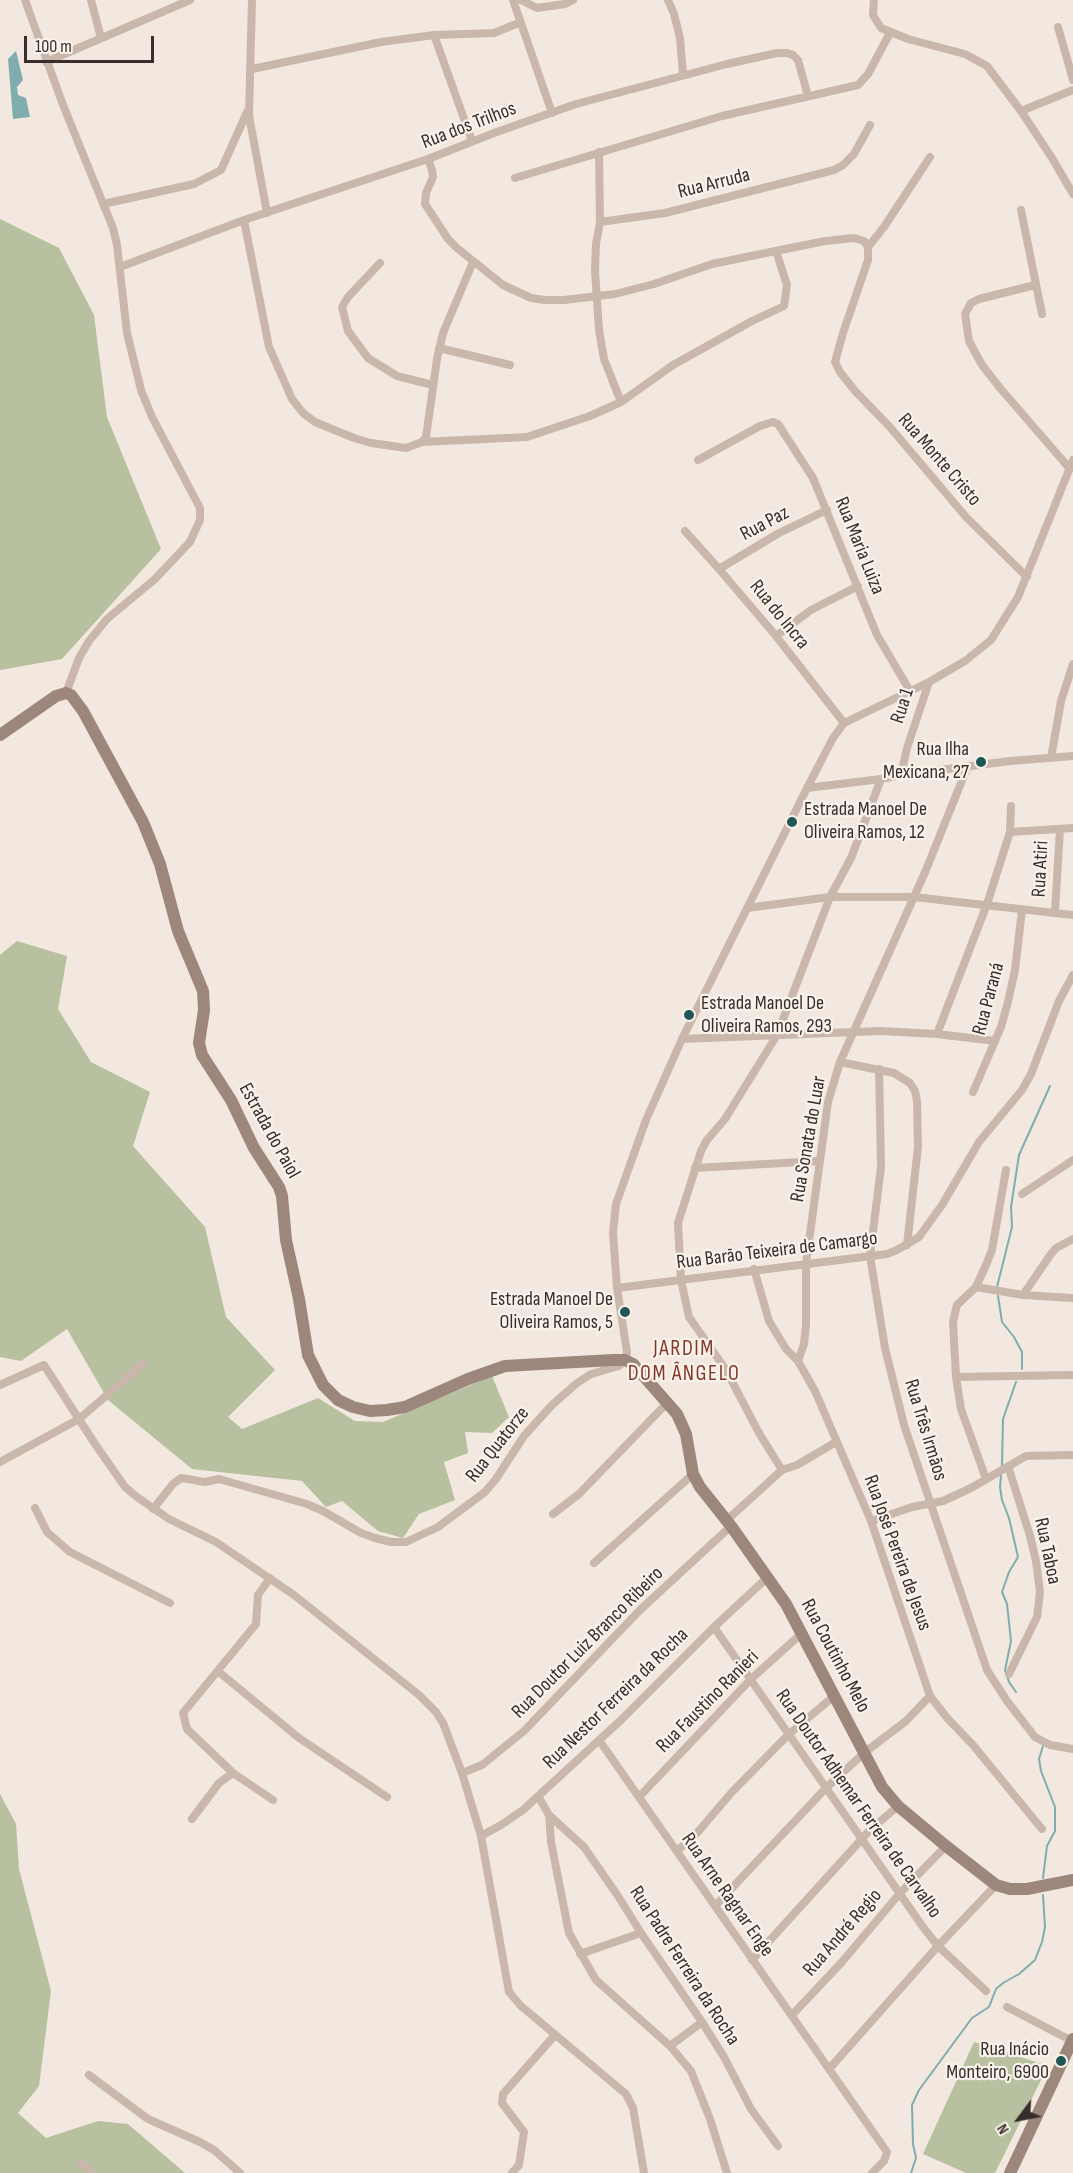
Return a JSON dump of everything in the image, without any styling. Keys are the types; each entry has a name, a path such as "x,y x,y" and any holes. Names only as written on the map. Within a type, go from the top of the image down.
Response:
{"street":[{"path":"0,735 61,694 79,658 99,628 177,557 190,542 200,520 200,508 152,417 141,390 127,333 113,228 46,62 25,0"},
{"path":"91,0 101,38"},
{"path":"46,62 190,0"},
{"path":"249,115 252,0"},
{"path":"513,0 552,113"},
{"path":"521,0 537,8 565,4 573,0"},
{"path":"668,0 680,38 683,75"},
{"path":"874,0 873,15 881,27 890,33 977,59 996,76 1071,183 1073,194"},
{"path":"252,69 371,44 435,35 494,33 520,22"},
{"path":"1058,27 1073,80"},
{"path":"515,178 722,116 858,85 868,74 890,33"},
{"path":"435,35 472,141"},
{"name":"Rua dos Trilhos","path":"120,267 244,220 428,159 576,104 727,64 787,53 798,60 808,96"},
{"path":"1021,111 1073,90"},
{"path":"103,204 194,184 221,170 248,110 267,213"},
{"name":"Rua Arruda","path":"600,222 665,213 834,170 854,154 870,125"},
{"path":"598,152 600,222 596,244 596,296 604,359 621,402"},
{"path":"428,159 433,177 426,193 425,204 448,239 473,262 504,285 531,298 564,300 654,284 712,264 776,250 848,238 860,239 868,247 884,227 930,157"},
{"path":"1021,210 1042,314"},
{"path":"244,220 269,347 292,399 303,413 315,422 371,443 406,448 422,442 527,437 590,416 621,402 673,365 784,306 787,285 776,250"},
{"name":"Rua Monte Cristo","path":"868,247 868,260 835,357 837,368 966,517 1027,577"},
{"path":"422,442 426,437 443,333 473,262"},
{"path":"380,263 348,297 342,307 348,332 368,358 397,376 433,385"},
{"path":"625,1360 627,1352 617,1288 613,1232 616,1204 646,1120 682,1039 747,908 833,738 844,723 910,692 965,662 991,640 1001,627 1011,612 1027,577 1072,464 982,365 972,347 968,332 965,314 971,303 1035,285"},
{"path":"439,348 510,365"},
{"name":"Rua Maria Luiza","path":"698,460 748,431 773,422 778,424 807,468 827,510 877,635 910,692"},
{"name":"Rua Paz","path":"719,568 779,533 827,510"},
{"name":"Rua do Incra","path":"685,531 776,636 844,723"},
{"path":"776,636 811,610 858,586"},
{"path":"1051,758 1061,701 1073,664"},
{"name":"Rua 1","path":"901,775 928,682"},
{"name":"Estrada do Paiol","path":"61,694 76,699 83,711 142,822 160,864 178,931 203,991 204,1010 199,1043 202,1055 231,1100 254,1148 279,1187 282,1196 286,1240 308,1355 323,1386 338,1400 353,1407 370,1411 387,1410 405,1407 468,1378 505,1366 625,1360"},
{"path":"807,788 1010,761 1073,756"},
{"name":"Rua Sonata do Luar","path":"798,1360 804,1344 806,1263 828,1102 840,1062 914,897 967,768"},
{"path":"782,1470 726,1370 689,1317 681,1280 678,1223 695,1168 707,1140 725,1119 777,1035 830,897 856,848 881,779"},
{"path":"938,1034 987,904 1010,832 1011,806"},
{"path":"1010,832 1073,828"},
{"name":"Rua Atiri","path":"1055,912 1060,829"},
{"path":"747,908 830,897 914,897 1073,915"},
{"name":"Rua Paraná","path":"974,1092 1001,1028 1012,988 1022,910"},
{"name":"Rua Barão Teixeira de Camargo","path":"617,1288 887,1254 919,1237 982,1137 1022,1090 1031,1074 1059,1001 1073,975"},
{"path":"682,1039 853,1031 938,1034 995,1041"},
{"path":"840,1062 894,1073 910,1083 915,1091 917,1101 916,1170 907,1245"},
{"name":"Rua Três Irmãos","path":"879,1069 881,1167 870,1256 885,1348 903,1425 987,1670 1035,1737 1050,1745 1073,1749"},
{"path":"1022,1194 1073,1160"},
{"path":"695,1168 819,1161"},
{"path":"988,1478 961,1409 956,1377 954,1311 957,1305 976,1287 992,1250 1006,1170"},
{"path":"1023,1295 1056,1248 1073,1239"},
{"name":"Rua José Pereira de Jesus","path":"754,1269 769,1321 786,1349 798,1360 826,1415 871,1521 930,1696 1042,1829"},
{"path":"976,1287 1023,1295 1073,1298"},
{"name":"Rua Coutinho Melo","path":"625,1360 638,1368 677,1414 686,1434 693,1474 700,1487 768,1577 802,1634 882,1787 898,1806 996,1885"},
{"name":"Rua Quatorze","path":"153,1509 173,1484 181,1478 205,1482 219,1479 288,1498 323,1511 361,1533 400,1543 420,1536 457,1514 485,1492 524,1436 566,1392 591,1374 619,1365 625,1360"},
{"path":"0,1462 79,1419 144,1363"},
{"path":"0,1385 44,1365 125,1487 153,1509 216,1542 294,1595 428,1704 443,1723 462,1773 481,1836 510,1992 521,2006 626,2094 631,2101 637,2126 644,2173"},
{"path":"956,1377 1073,1375"},
{"path":"553,1514 579,1494 668,1402"},
{"name":"Rua Doutor Luiz Branco Ribeiro","path":"462,1773 482,1765 524,1731 640,1610 782,1470 797,1465 836,1442"},
{"path":"871,1521 944,1501 1026,1456 1073,1455"},
{"name":"Rua Taboa","path":"1007,1467 1030,1536 1040,1592 1037,1617 1009,1674"},
{"path":"594,1563 693,1474"},
{"path":"35,1508 47,1532 70,1552 170,1603"},
{"name":"Rua Nestor Ferreira da Rocha","path":"481,1836 501,1825 538,1796 768,1577"},
{"path":"270,1578 258,1595 256,1624 219,1672 183,1713 187,1729 234,1773 273,1800"},
{"name":"Rua Doutor Adhemar Ferreira de Carvalho","path":"714,1627 938,1946 986,1991"},
{"name":"Rua Faustino Ranieri","path":"639,1797 751,1679 802,1634"},
{"path":"219,1672 299,1738 387,1797"},
{"path":"677,1851 697,1833 732,1792 789,1735 834,1696"},
{"path":"716,1906 826,1788 864,1752 906,1721 930,1696"},
{"name":"Rua Arne Ragnar Enge","path":"599,1740 887,2152 884,2161 872,2173"},
{"path":"192,1819 219,1783 234,1773"},
{"name":"Rua Padre Ferreira da Rocha","path":"538,1796 549,1815 584,1847 618,1896 640,1933 702,2022 724,2057 751,2109 778,2146"},
{"path":"752,1959 862,1839 898,1806"},
{"name":"Rua Padre Ferreira da Rocha","path":"549,1815 551,1842 566,1922 580,1954 605,1990 670,2046 691,2070 727,2173"},
{"name":"Rua André Regio","path":"792,2015 842,1962 900,1893 946,1846"},
{"path":"830,2068 938,1946 996,1885 1011,1889 1027,1889 1073,1880"},
{"path":"580,1954 640,1933"},
{"path":"1007,2007 1073,2040 1010,2173"},
{"path":"670,2046 702,2022"},
{"path":"512,2173 519,2165 524,2132 502,2103 503,2094 555,2035"},
{"path":"89,2075 148,2119 214,2150 240,2173"},
{"path":"80,2163 92,2173"}],"green space":[{"path":"0,219 59,248 94,315 107,417 161,549 62,659 0,670"},
{"path":"17,941 67,956 58,1009 91,1062 150,1092 133,1146 205,1227 226,1317 275,1370 228,1417 242,1429 318,1398 355,1421 383,1422 492,1376 509,1417 492,1433 465,1432 468,1453 444,1462 455,1500 419,1514 403,1538 378,1531 342,1501 326,1507 302,1481 192,1469 108,1400 67,1329 21,1361 0,1357 0,955"},
{"path":"0,1794 16,1824 19,1869 51,1991 39,2086 18,2113 46,2138 98,2121 128,2124 185,2173 0,2173"},
{"path":"974,2042 1048,2066 995,2173 966,2173 923,2154"}],"water":[{"path":"16,51 23,80 17,87 18,95 26,98 30,117 13,119 8,59"}],"waterway":[{"path":"997,1287 1012,1227 1011,1207 1019,1155 1050,1086"},
{"path":"998,1296 1002,1322 1022,1352 1022,1369"},
{"path":"1002,1466 1003,1419 1016,1382"},
{"path":"1001,1475 1002,1500 1009,1518 1018,1557 1009,1572 1002,1592 1007,1604 1011,1641 1005,1670 1016,1692"},
{"path":"1043,1746 1039,1759 1041,1771 1055,1807 1055,1831 1047,1846 1043,1878"},
{"path":"911,2173 916,2158 913,2144 912,2105 919,2090 972,2018 989,2007 996,1989 1035,1960 1045,1927 1043,1895"}],"place":[{"name":"Rua Ilha Mexicana, 27","path":"981,762"},
{"name":"Estrada Manoel De Oliveira Ramos, 12","path":"792,822"},
{"name":"Estrada Manoel De Oliveira Ramos, 293","path":"689,1015"},
{"name":"Estrada Manoel De Oliveira Ramos, 5","path":"625,1312"},
{"name":"Rua Inácio Monteiro, 6900","path":"1061,2061"}],"district":[{"name":"JARDIM DOM ÂNGELO","path":"684,1362"}]}
